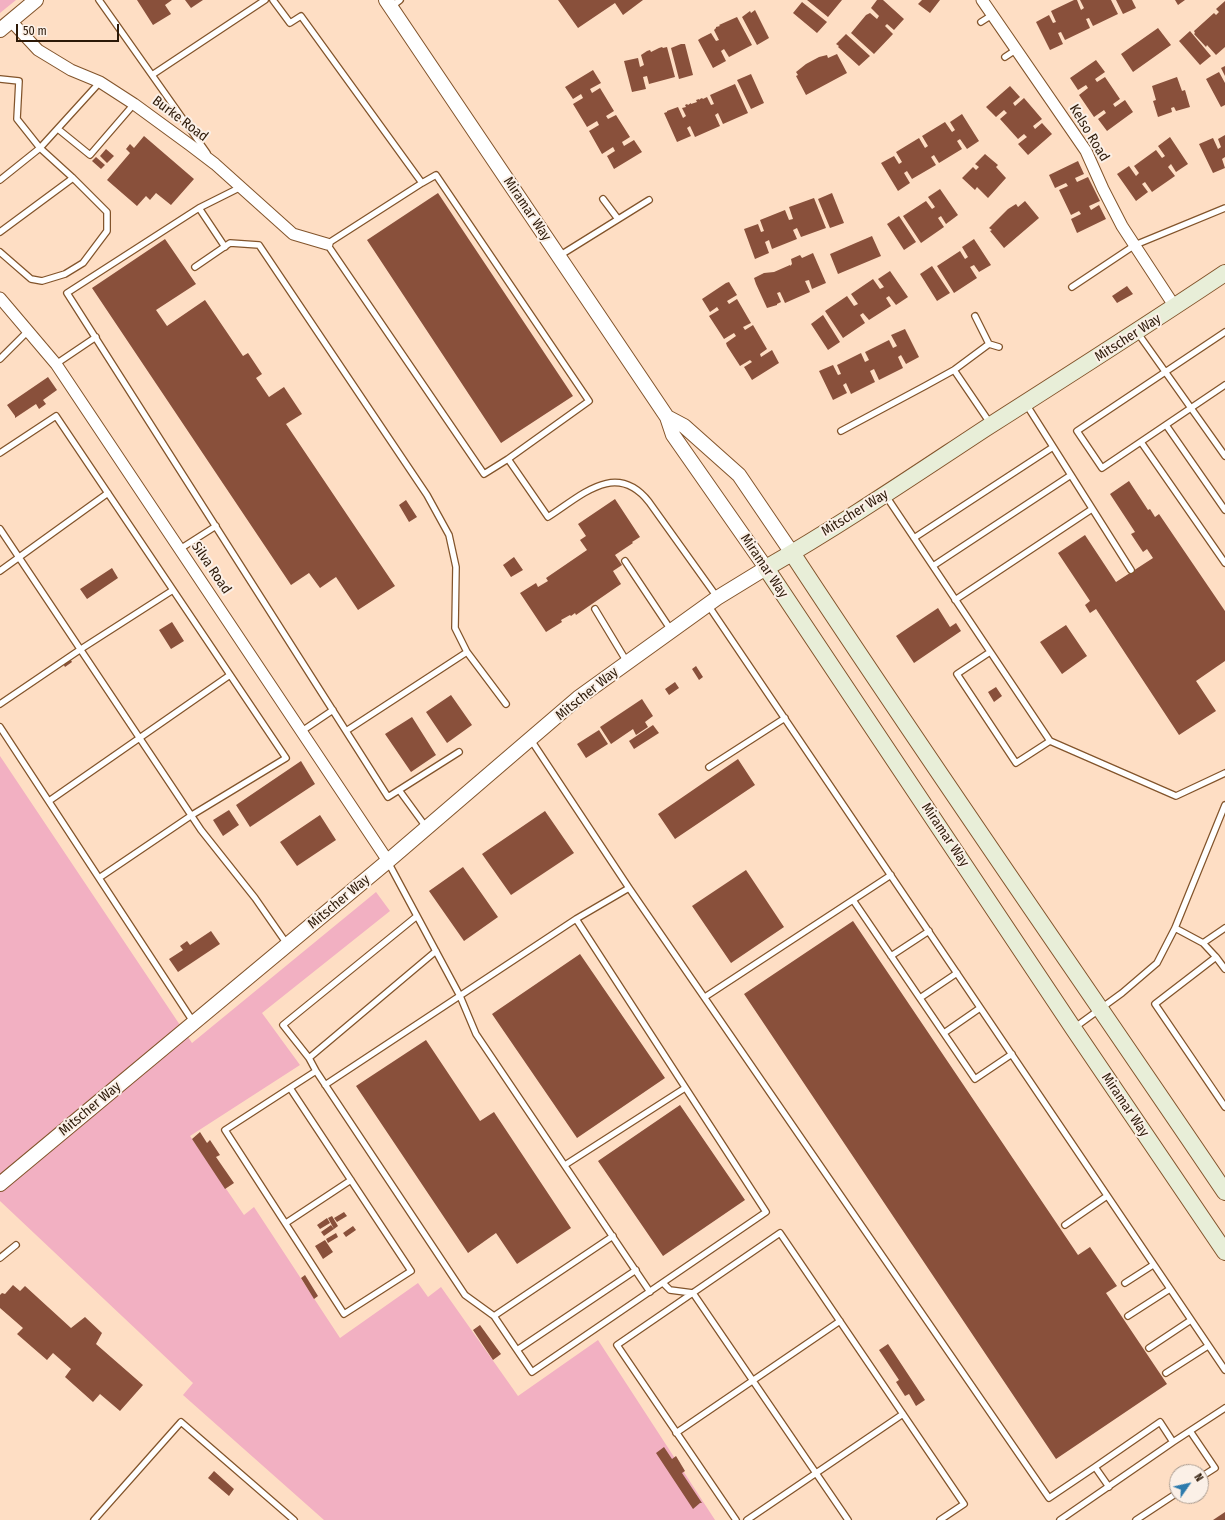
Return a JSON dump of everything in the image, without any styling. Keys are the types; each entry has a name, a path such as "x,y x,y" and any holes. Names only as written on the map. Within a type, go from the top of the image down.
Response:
{"main road":[{"name":"Mitscher Way","path":"766,568 1026,404 1225,273"},
{"path":"792,553 866,667 1102,1009 1225,1192"},
{"name":"Miramar Way","path":"766,568 1073,1028 1225,1252"}],"street":[{"path":"5,26 36,0"},
{"name":"Kelso Road","path":"982,0 1086,151 1116,213 1175,307"},
{"name":"Miramar Way","path":"392,2 667,418 673,435 766,568"},
{"name":"Burke Road","path":"5,26 38,50 71,70 100,82 134,104 215,164 293,234 327,244"},
{"name":"Silva Road","path":"0,298 56,364 388,861"},
{"path":"667,418 684,426 739,475 792,553"},
{"name":"Mitscher Way","path":"0,1184 388,861 531,740 578,698 712,601 766,568"}],"lane":[{"path":"99,0 215,164"},
{"path":"152,75 265,0"},
{"path":"273,0 290,24 301,16 422,183"},
{"path":"981,22 992,15"},
{"path":"1004,57 1016,50"},
{"path":"0,78 19,81 17,119 40,148 107,212 107,231 82,263 65,274 42,281 31,279 0,252"},
{"path":"0,180 40,148 100,82"},
{"path":"58,129 90,155 134,104"},
{"path":"436,175 589,401 508,459 484,474 327,244 422,183 436,175"},
{"path":"0,232 73,178"},
{"path":"241,187 198,208 68,293 388,797 459,752"},
{"path":"603,199 618,219"},
{"path":"559,256 649,200"},
{"path":"198,208 225,247"},
{"path":"1072,287 1135,245 1225,208"},
{"path":"195,267 230,243 259,245 427,495 449,535 456,567 455,628 467,652 506,704"},
{"path":"975,316 989,344 999,347"},
{"path":"0,359 28,331"},
{"path":"1137,331 1225,456"},
{"path":"1225,332 1077,431 1102,468 1225,385"},
{"path":"56,364 96,337"},
{"path":"842,430 881,411 954,370 989,344"},
{"path":"954,370 991,425"},
{"path":"1026,404 1130,570"},
{"path":"0,453 56,416 286,758 192,816 99,878"},
{"path":"1166,425 1225,510"},
{"path":"1141,442 1225,563"},
{"path":"914,538 1053,447"},
{"path":"508,459 548,517 597,485 608,482 620,482 641,492 712,601 785,718 1225,1370"},
{"path":"933,566 1071,475"},
{"path":"0,571 108,493"},
{"path":"885,494 1050,741 1176,796 1225,773"},
{"path":"955,600 1092,509"},
{"path":"180,549 216,526"},
{"path":"0,529 201,830 255,898 287,945"},
{"path":"625,561 671,630"},
{"path":"0,704 81,649 173,590"},
{"path":"595,609 627,662"},
{"path":"346,731 467,652"},
{"path":"990,652 956,674 1016,763 1050,741"},
{"path":"49,801 230,675"},
{"path":"302,731 333,710"},
{"path":"709,767 785,718"},
{"path":"0,727 194,1023"},
{"path":"531,740 630,888 1049,1498 1160,1422 1173,1442"},
{"path":"399,790 427,828"},
{"path":"1073,1028 1102,1009 1157,962 1175,928 1225,805"},
{"path":"388,861 460,996 476,1034 650,1292"},
{"path":"705,997 891,874"},
{"path":"325,1085 576,919 630,888"},
{"path":"853,900 975,1079 1012,1054"},
{"path":"417,916 284,1025 309,1058 325,1085 465,1295 494,1316 532,1372 766,1212 576,919"},
{"path":"1175,928 1203,943 1225,969"},
{"path":"1203,943 1225,928"},
{"path":"891,956 929,931"},
{"path":"309,1058 436,951"},
{"path":"1216,957 1155,1004 1225,1107"},
{"path":"920,998 957,973"},
{"path":"944,1033 980,1008"},
{"path":"290,1088 411,1270 344,1314 225,1130 316,1071"},
{"path":"565,1165 685,1088"},
{"path":"286,1223 351,1180"},
{"path":"1065,1224 1107,1196"},
{"path":"736,1520 617,1345 780,1234 964,1504 940,1520"},
{"path":"494,1316 613,1236"},
{"path":"0,1258 16,1244"},
{"path":"1125,1283 1153,1264"},
{"path":"517,1350 636,1270"},
{"path":"663,1282 670,1290 693,1293 848,1520"},
{"path":"1128,1316 1170,1289"},
{"path":"1149,1348 1190,1320"},
{"path":"676,1433 840,1321"},
{"path":"1166,1373 1208,1346"},
{"path":"1060,1520 1225,1408"},
{"path":"747,1520 903,1414"},
{"path":"94,1520 181,1422 294,1520"},
{"path":"1190,1431 1215,1468 1209,1472"},
{"path":"1095,1467 1109,1487"},
{"path":"1136,1520 1169,1498"}],"shaded area":[{"path":"0,0 16,0 0,13"},
{"path":"0,756 192,1043 376,892 390,911 262,1013 300,1065 190,1136 244,1215 254,1207 340,1338 418,1283 428,1297 441,1287 518,1396 598,1340 715,1520 324,1520 183,1395 193,1383 0,1201"}],"building":[{"path":"137,0 172,0 165,5 171,14 153,25"},
{"path":"185,0 203,0 191,8"},
{"path":"558,0 643,0 623,15 615,3 578,28"},
{"path":"807,0 842,0 828,17"},
{"path":"877,0 883,0 904,19 894,30 887,24 885,26 893,34 874,54 851,33 866,15 870,13 877,19 879,16 871,8"},
{"path":"922,0 940,0 930,13 918,4"},
{"path":"1077,0 1081,10 1084,8 1080,0 1111,0 1118,14 1093,26 1089,18 1086,19 1090,28 1065,40 1061,32 1058,33 1063,44 1050,50 1036,22 1049,15 1053,23 1056,22 1051,11"},
{"path":"1116,0 1132,0 1136,8 1123,14"},
{"path":"1175,0 1185,0 1178,5"},
{"path":"1225,1 1225,47 1216,55 1194,34 1194,31 1214,13 1216,15 1219,12 1216,9"},
{"path":"802,2 827,22 817,33 793,13"},
{"path":"755,10 769,38 757,45 742,17 750,11 751,13"},
{"path":"737,17 752,45 729,57 724,49 721,51 726,61 713,68 698,40 711,33 716,41 719,40 714,30 716,27"},
{"path":"1158,28 1171,45 1133,72 1121,54"},
{"path":"1190,31 1211,56 1200,65 1179,41"},
{"path":"846,34 870,56 859,66 836,44"},
{"path":"685,44 693,75 679,79 671,48"},
{"path":"662,47 667,47 675,77 649,84 647,76 643,77 646,89 632,92 624,61 638,58 640,67 644,65 641,55 650,50 651,52"},
{"path":"837,54 847,73 806,95 796,76 798,75 796,72 806,64 819,57 827,55 828,58"},
{"path":"1096,60 1105,72 1095,79 1097,82 1105,77 1120,99 1113,104 1115,107 1125,100 1133,112 1107,131 1098,119 1106,113 1104,110 1094,117 1079,95 1088,88 1086,85 1078,90 1070,78"},
{"path":"1225,66 1225,76 1221,68"},
{"path":"593,70 601,83 590,89 592,93 600,88 614,111 606,116 608,119 616,115 630,137 622,142 624,146 634,140 642,152 614,169 607,156 615,151 613,147 602,154 589,131 599,125 597,121 587,127 573,104 583,98 581,94 573,99 565,87"},
{"path":"1219,72 1225,83 1225,105 1221,107 1206,79"},
{"path":"751,74 764,103 751,109 737,80"},
{"path":"1177,77 1182,91 1185,90 1190,107 1176,111 1174,107 1171,108 1172,112 1158,117 1153,101 1156,100 1152,86"},
{"path":"735,84 748,113 723,124 718,113 715,115 720,126 695,137 690,126 687,128 691,136 677,142 664,113 678,107 683,118 686,116 682,108 686,107 685,105 697,102 696,100 707,97 711,105 714,104 710,95"},
{"path":"1010,86 1020,97 1013,103 1015,106 1024,98 1042,119 1033,126 1035,129 1042,123 1052,134 1028,155 1018,144 1027,137 1024,134 1018,139 1000,119 1007,113 1004,110 996,117 986,107"},
{"path":"962,114 979,141 967,149 960,139 957,141 962,149 939,163 934,155 931,157 936,165 912,179 907,171 904,173 910,183 898,191 881,163 894,156 899,164 902,162 896,152 919,138 925,148 928,146 922,136 945,122 952,132 955,130 950,122"},
{"path":"1225,135 1225,157 1222,159 1225,168 1213,173 1199,144 1213,138 1218,149 1221,147 1218,139"},
{"path":"144,136 194,179 171,205 156,193 150,200 146,196 137,206 107,180 130,153 126,149 130,144 134,148"},
{"path":"1170,137 1188,164 1176,172 1171,164 1168,167 1175,176 1152,192 1145,182 1142,184 1148,192 1136,201 1117,174 1129,166 1136,176 1139,173 1134,166 1156,150 1162,158 1165,156 1158,146"},
{"path":"106,149 114,156 107,163 100,156"},
{"path":"985,154 998,165 996,167 1006,178 988,198 977,187 975,190 962,178 973,167 976,170 979,167 975,164"},
{"path":"96,157 105,165 101,169 92,161"},
{"path":"1078,161 1084,174 1075,178 1077,182 1088,177 1100,201 1089,206 1091,210 1099,205 1106,219 1077,233 1071,219 1081,214 1079,211 1071,215 1059,190 1068,186 1066,183 1055,188 1049,175"},
{"path":"940,189 958,215 946,224 941,216 938,218 944,227 921,243 903,216 926,201 932,209 935,207 928,197"},
{"path":"438,193 573,396 501,443 367,240"},
{"path":"832,193 844,223 830,228 818,199"},
{"path":"814,198 826,228 801,237 797,228 793,230 797,239 772,249 769,240 765,242 769,253 755,259 744,229 758,224 761,232 764,231 760,220 785,210 789,220 793,219 789,207"},
{"path":"1025,201 1039,218 1004,248 989,228 1008,209 1016,204 1018,207"},
{"path":"899,216 916,242 904,250 887,224"},
{"path":"872,236 881,256 838,274 830,254"},
{"path":"165,239 196,284 156,310 167,326 205,300 243,356 248,353 262,374 256,378 269,397 284,387 302,414 286,424 395,586 358,610 336,577 320,588 309,573 291,585 92,288"},
{"path":"974,239 991,265 979,272 974,265 970,267 977,278 954,293 937,266 960,251 965,259 968,257 962,247"},
{"path":"813,253 826,283 812,289 809,280 805,281 810,292 785,303 780,292 777,293 781,302 767,308 754,278 764,273 774,272 790,266 792,264 791,259 800,255 802,258"},
{"path":"932,266 950,293 937,301 920,274"},
{"path":"890,271 908,297 896,305 889,296 886,298 891,306 869,320 863,313 860,315 865,323 843,338 825,311 847,296 854,306 858,304 851,294 873,279 880,289 884,287 878,279"},
{"path":"729,282 737,295 727,301 729,304 737,299 751,323 743,327 745,330 753,325 767,349 760,354 761,357 772,350 779,363 752,380 744,367 752,362 750,360 740,366 727,346 726,343 736,336 734,333 724,339 709,316 719,310 717,307 710,312 702,299"},
{"path":"1127,286 1133,294 1117,303 1112,296"},
{"path":"823,315 840,342 828,350 811,324"},
{"path":"905,329 919,357 906,364 901,355 898,357 903,368 879,380 874,369 870,371 875,382 851,394 846,383 843,385 847,393 833,400 819,371 833,365 838,375 841,374 837,365 861,353 865,362 869,360 865,352 889,340 893,348 897,346 891,335"},
{"path":"48,377 57,390 43,400 46,404 39,409 36,404 15,418 7,405"},
{"path":"1129,481 1148,510 1150,509 1155,517 1159,514 1225,611 1225,661 1196,681 1216,711 1179,735 1096,609 1090,613 1085,605 1090,601 1058,553 1085,535 1116,582 1153,558 1147,549 1143,552 1131,534 1135,532 1110,494"},
{"path":"615,499 640,537 615,555 622,565 613,571 621,584 576,615 575,613 561,620 562,622 546,632 520,593 536,583 538,587 548,581 546,578 587,550 580,540 586,536 578,524"},
{"path":"406,500 417,517 409,522 399,505"},
{"path":"514,557 523,570 511,577 503,565"},
{"path":"112,568 118,578 87,599 80,589"},
{"path":"938,608 950,627 956,623 961,631 914,663 896,636"},
{"path":"172,622 184,641 171,649 159,630"},
{"path":"1066,625 1087,656 1062,674 1040,642"},
{"path":"68,655 72,662 65,667 61,660"},
{"path":"696,666 703,677 699,680 692,669"},
{"path":"675,682 679,688 669,695 665,689"},
{"path":"996,687 1002,696 994,702 988,692"},
{"path":"451,695 472,725 447,743 426,712"},
{"path":"642,699 653,716 645,722 648,727 636,735 633,729 611,744 600,727"},
{"path":"412,717 436,755 411,772 385,734"},
{"path":"653,725 659,733 634,749 629,741"},
{"path":"599,730 608,744 586,758 577,744"},
{"path":"738,759 755,785 675,839 658,814"},
{"path":"301,761 315,784 250,827 236,805"},
{"path":"229,810 239,825 223,836 213,820"},
{"path":"545,811 574,853 511,895 482,854"},
{"path":"320,815 336,840 297,866 280,842"},
{"path":"463,867 498,917 464,941 429,891"},
{"path":"746,870 784,927 731,963 692,906"},
{"path":"853,921 1078,1255 1090,1247 1117,1286 1106,1293 1167,1384 1056,1459 744,994"},
{"path":"211,931 220,944 178,972 169,959 183,950 180,946 187,941 190,945"},
{"path":"580,954 665,1078 577,1138 492,1014"},
{"path":"426,1040 480,1121 494,1112 571,1228 517,1264 496,1233 468,1253 356,1086"},
{"path":"680,1105 745,1200 663,1256 598,1161"},
{"path":"200,1132 207,1143 210,1140 220,1155 216,1157 234,1183 225,1189 192,1139"},
{"path":"344,1212 347,1216 337,1222 334,1218"},
{"path":"332,1216 338,1226 334,1229 328,1218"},
{"path":"327,1218 330,1223 320,1229 317,1225"},
{"path":"331,1225 334,1229 324,1236 321,1232"},
{"path":"353,1226 356,1230 346,1237 343,1233"},
{"path":"336,1233 338,1237 328,1243 326,1239"},
{"path":"325,1240 333,1252 323,1259 315,1246"},
{"path":"305,1275 318,1296 314,1299 301,1278"},
{"path":"13,1285 20,1291 25,1286 71,1328 85,1317 102,1333 96,1344 143,1385 120,1411 100,1394 93,1402 65,1377 71,1369 53,1353 47,1360 17,1334 23,1328 0,1308 0,1295 2,1293 5,1294"},
{"path":"480,1325 501,1354 493,1360 473,1330"},
{"path":"888,1344 925,1400 916,1406 909,1394 905,1396 896,1382 899,1380 879,1350"},
{"path":"664,1447 672,1459 676,1456 685,1471 682,1473 702,1503 693,1509 656,1453"},
{"path":"214,1471 234,1489 229,1496 208,1478"},
{"path":"1225,1512 1225,1520 1213,1520"}]}
